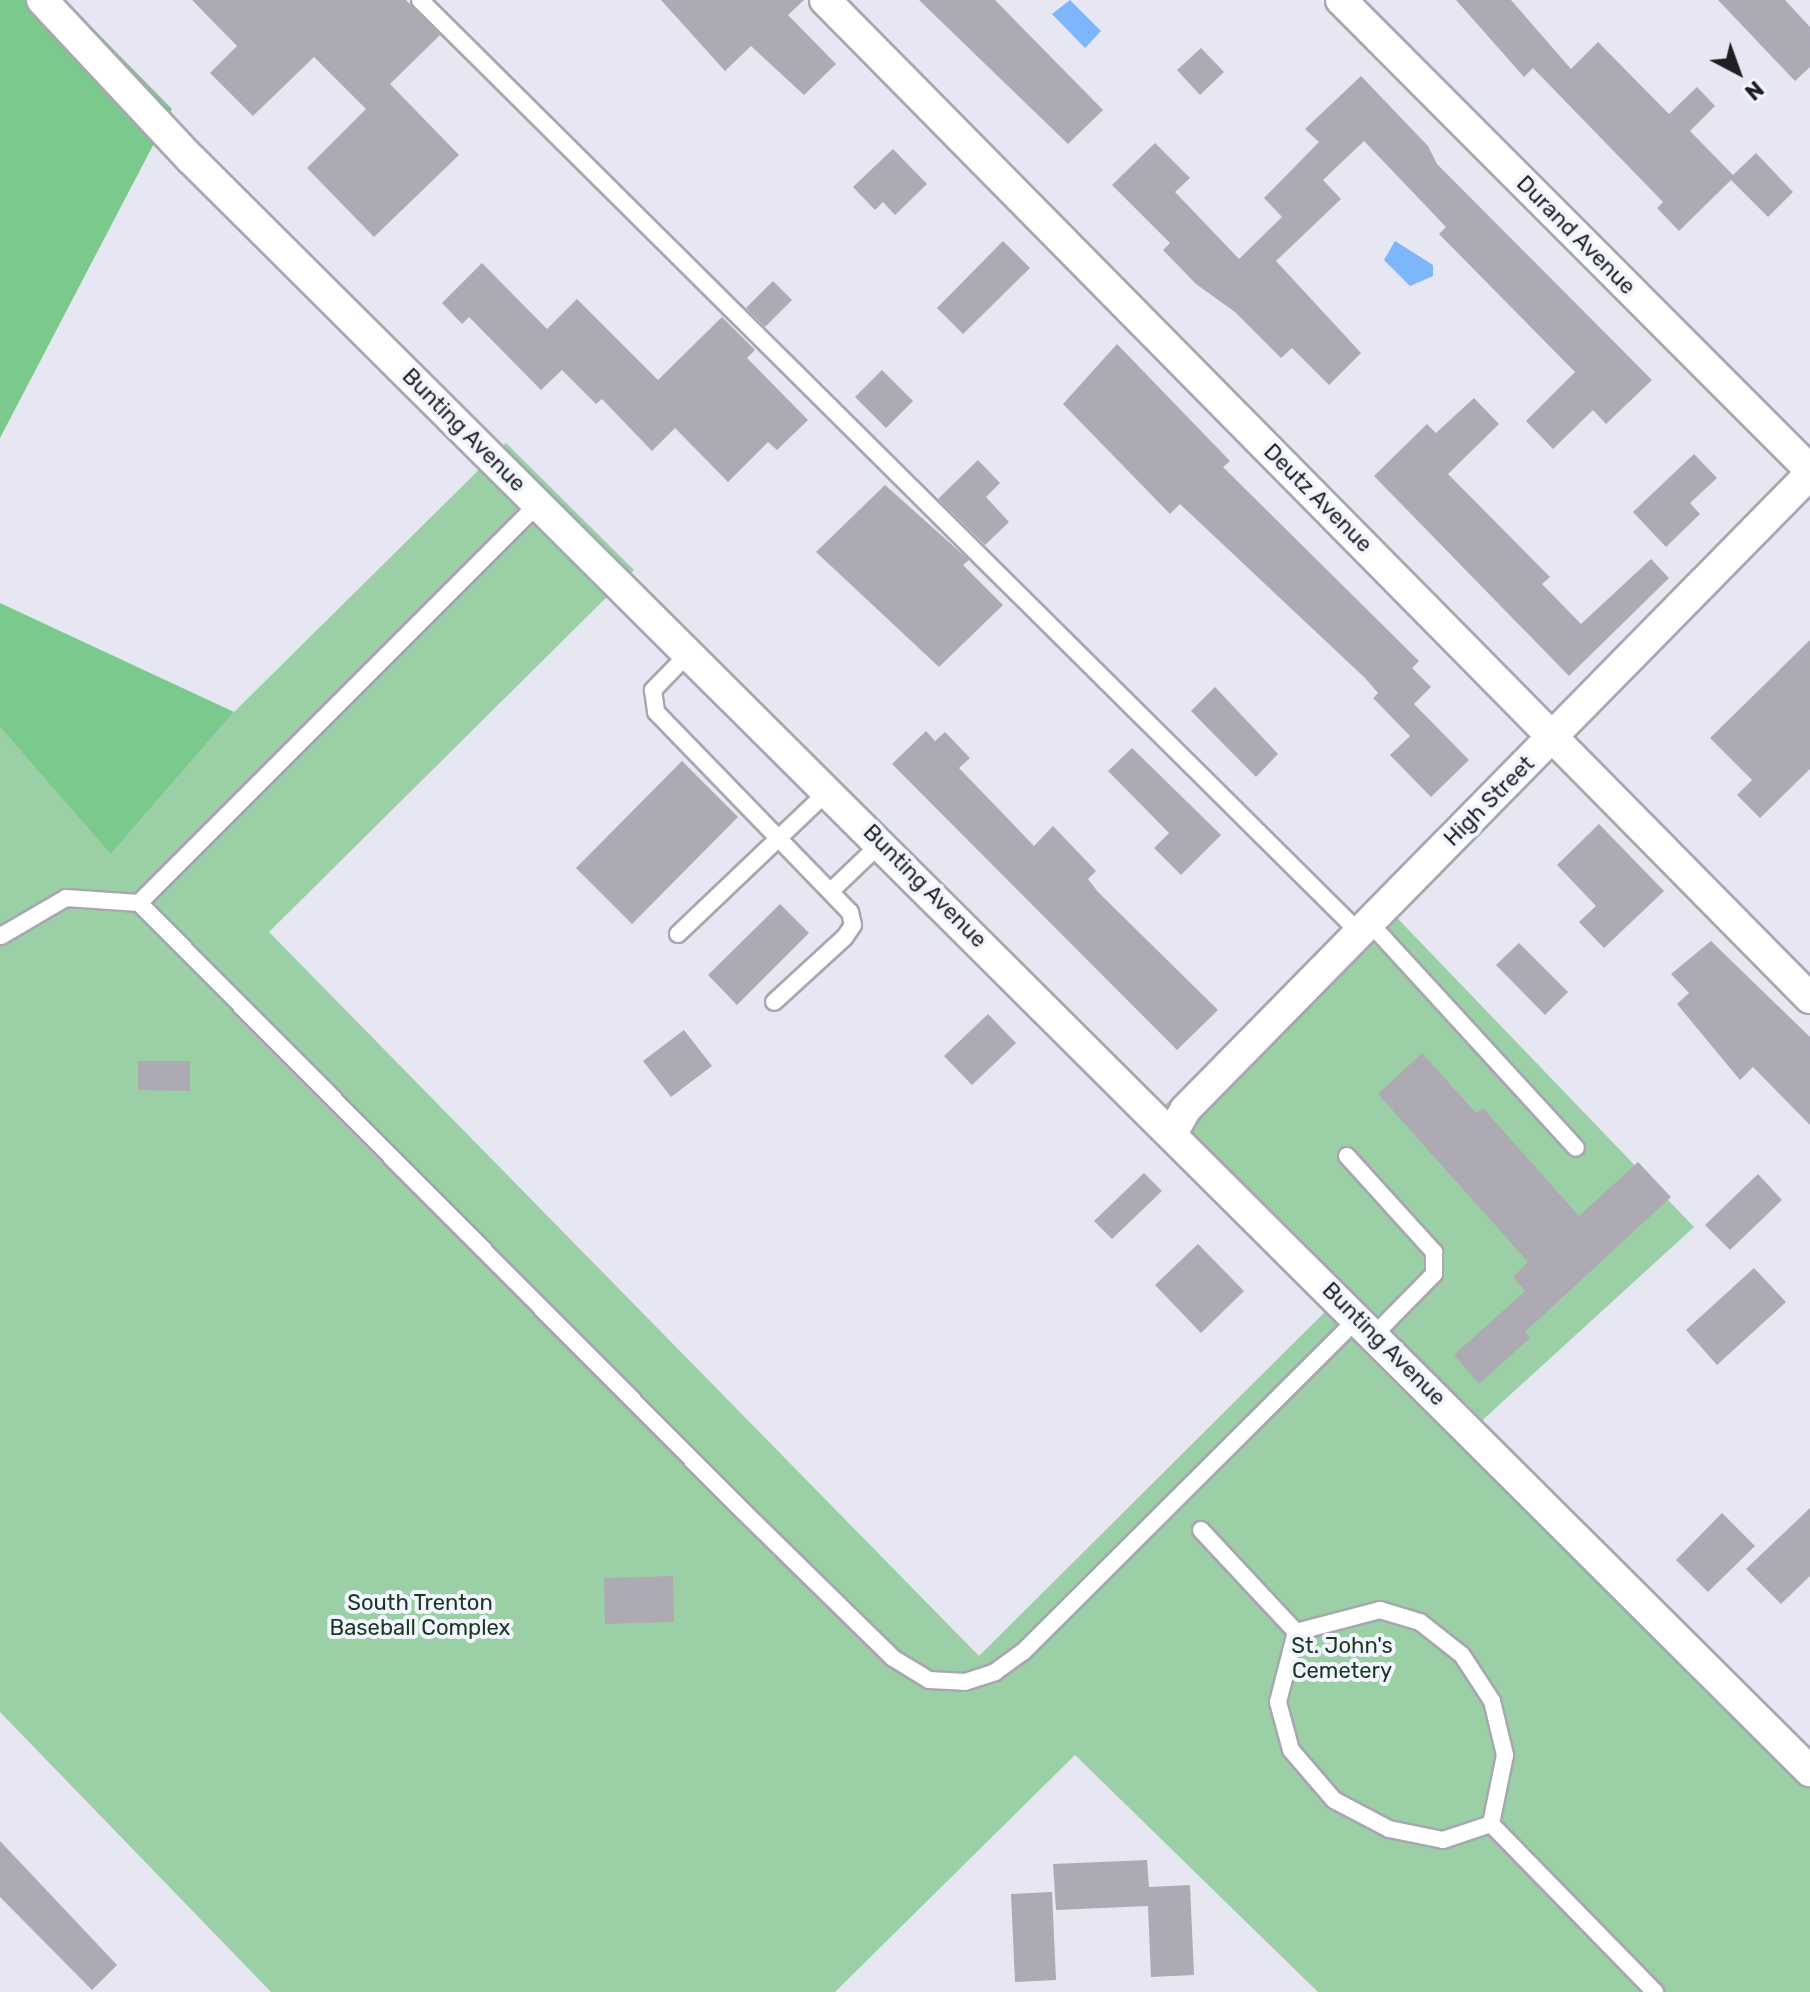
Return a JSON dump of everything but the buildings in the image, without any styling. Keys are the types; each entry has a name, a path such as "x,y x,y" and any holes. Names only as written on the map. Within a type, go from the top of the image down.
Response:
{"street":[{"name":"Bunting Avenue","path":"42,0 191,159 1173,1132 1810,1771"},
{"name":"Deutz Avenue","path":"825,0 1810,998"},
{"name":"Durand Avenue","path":"1341,0 1810,472"},
{"name":"High Street","path":"1173,1132 1185,1110 1810,472"}],"lane":[{"path":"420,0 1364,927 1576,1148"},
{"path":"139,903 538,504"},
{"path":"689,653 653,690 656,712 850,912 853,925 774,1002"},
{"path":"678,934 828,791"},
{"path":"831,891 881,843"},
{"path":"1,936 66,898 139,903 755,1523 893,1658 929,1680 965,1682 1023,1652 1366,1326 1434,1274 1434,1252 1347,1156"},
{"path":"1201,1530 1296,1632"},
{"path":"1296,1632 1380,1610 1420,1622 1462,1655 1492,1701 1505,1755 1491,1824"},
{"path":"1296,1632 1278,1702 1291,1750 1334,1800 1389,1829 1443,1840 1491,1824"},
{"path":"1491,1824 1655,1992"}],"green space":[{"path":"0,0 65,0 172,109 0,438"},
{"name":"South Trenton Baseball Complex","path":"506,443 634,570 269,932 979,1656 1343,1294 1161,1109 1377,897 1694,1227 1476,1426 1810,1761 1810,1992 1318,1992 1075,1755 835,1992 271,1992 0,1712 0,727 112,853 234,712"},
{"path":"0,603 234,712 111,854 0,727"}],"water":[{"path":"1070,0 1101,31 1085,48 1052,14"},
{"path":"1395,241 1433,265 1433,276 1410,286 1384,260"}],"park label":[{"name":"St. John's Cemetery","path":"1342,1658"}]}
